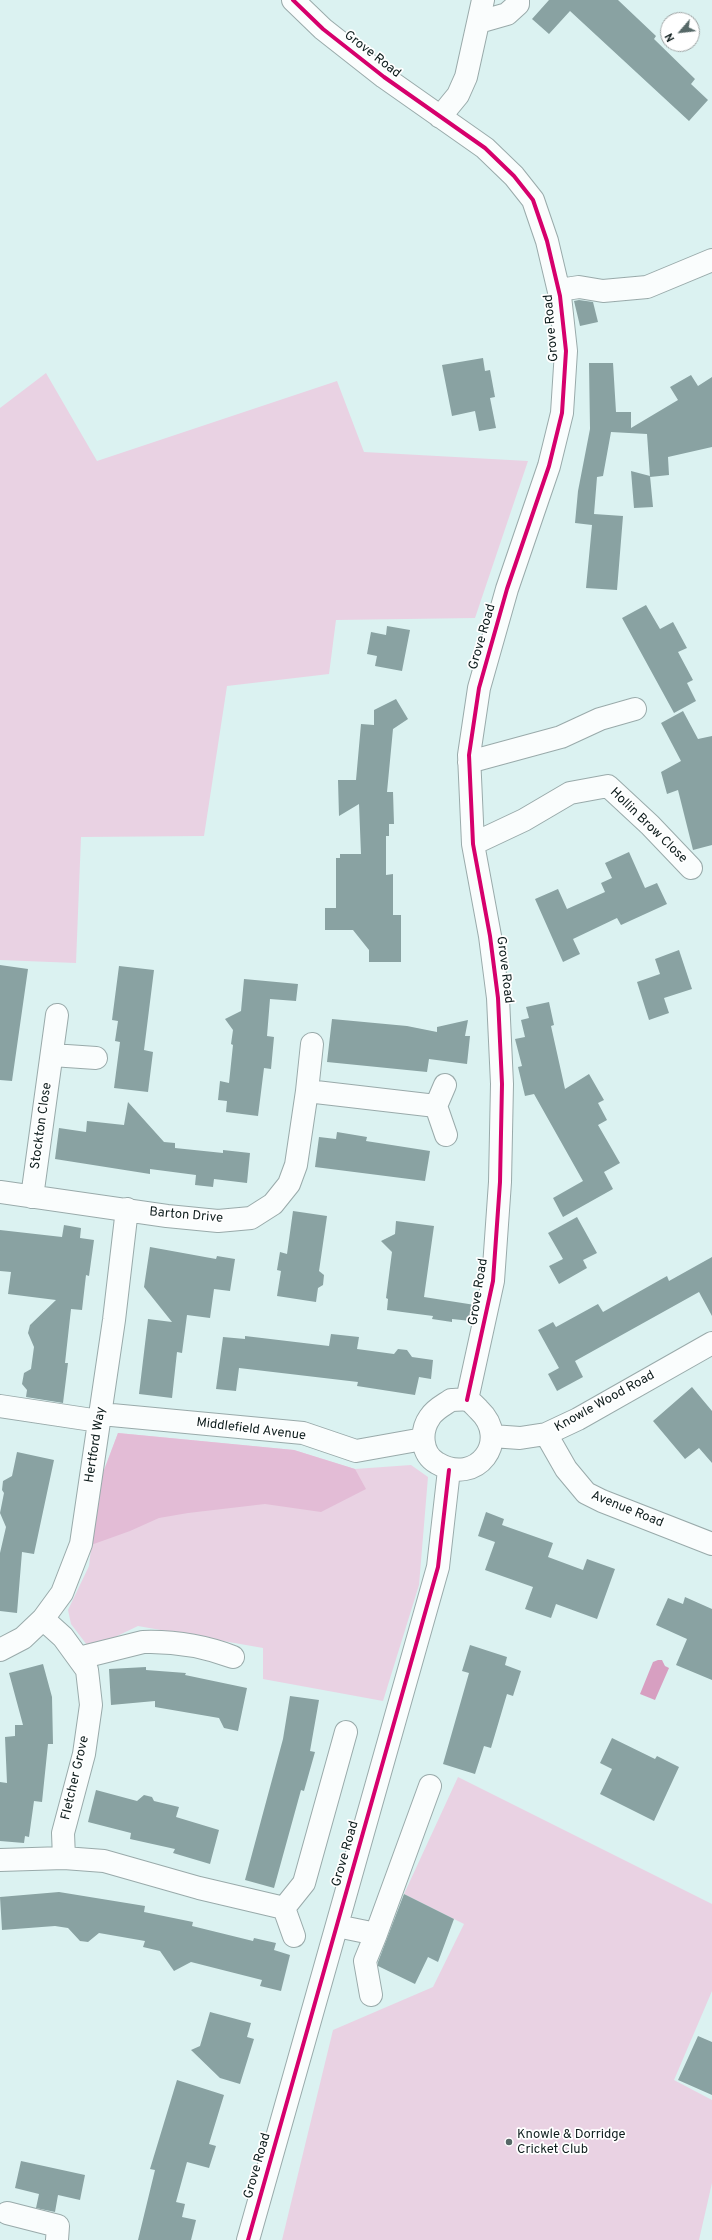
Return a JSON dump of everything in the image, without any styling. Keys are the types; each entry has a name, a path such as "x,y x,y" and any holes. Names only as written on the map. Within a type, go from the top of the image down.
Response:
{"street":[{"name":"Grove Road","path":"293,0 323,29 384,77 485,148 514,176 533,200 548,241 559,290 566,351 562,413 549,466 506,590 479,688 469,762 473,844 490,936 498,998 502,1084 500,1182 494,1281 467,1400"},
{"path":"440,117 458,95 466,77 483,0"},
{"path":"479,22 507,14 518,4 518,0"},
{"path":"559,290 579,287 603,291 647,287 712,260"},
{"path":"469,762 561,737 600,719 635,709"},
{"name":"Hollin Brow Close","path":"473,844 524,820 570,793 608,786 650,825 691,868"},
{"name":"Stockton Close","path":"32,1196 52,1055 56,1015"},
{"name":"Barton Drive","path":"0,1192 128,1209 167,1216 218,1221 251,1218 273,1204 288,1184 296,1165 307,1091 312,1044"},
{"path":"52,1055 96,1058"},
{"path":"445,1085 436,1106 446,1135"},
{"path":"307,1091 436,1106"},
{"name":"Hertford Way","path":"0,1650 23,1638 43,1619 62,1593 81,1544 128,1209"},
{"name":"Knowle Wood Road","path":"492,1436 520,1438 546,1434 578,1419 712,1343"},
{"path":"452,1400 467,1400 481,1411 488,1420 492,1436 492,1446 481,1462 464,1471 449,1470 433,1461 426,1450 423,1439 424,1427 430,1416 437,1408 452,1400"},
{"name":"Middlefield Avenue","path":"0,1406 100,1417 303,1433 356,1451 423,1439"},
{"name":"Avenue Road","path":"546,1434 566,1469 586,1493 602,1501 712,1544"},
{"name":"Grove Road","path":"248,2240 438,1567 449,1470"},
{"name":"Fletcher Grove","path":"43,1619 63,1637 87,1670 91,1705 84,1754 63,1833 64,1858"},
{"path":"79,1658 143,1642 199,1646 233,1657"},
{"path":"284,1908 304,1883 346,1732"},
{"path":"371,1995 365,1960 376,1934 430,1786"},
{"path":"0,1860 64,1858 104,1861 199,1888 284,1908"},
{"path":"284,1908 294,1936"},
{"path":"336,1926 376,1934"},
{"path":"7,2213 58,2226 57,2240"}],"shaded area":[{"path":"46,373 97,461 337,381 364,452 528,461 475,618 336,620 329,674 227,686 204,836 81,837 76,963 0,960 0,408"},
{"path":"118,1433 294,1450 355,1469 411,1465 428,1477 419,1585 383,1701 263,1679 263,1648 138,1626 90,1649 71,1624 68,1610 89,1566 98,1486"},
{"path":"118,1433 294,1450 355,1469 366,1489 321,1512 265,1504 188,1513 159,1518 130,1531 91,1545 98,1486"},
{"path":"662,1660 665,1666 669,1668 655,1700 640,1694 653,1662"},
{"name":"Knowle & Dorridge Cricket Club","path":"458,1777 712,1904 712,1991 674,2080 712,2100 712,2183 699,2240 282,2240 333,2030 433,1987 464,1924 404,1894"}],"building":[{"path":"549,0 618,0 656,36 654,39 660,45 660,52 667,52 695,79 691,84 708,100 689,121 570,11 549,34 532,19"},
{"path":"579,300 593,302 598,322 580,326 574,301"},
{"path":"483,358 485,371 490,370 495,397 490,398 496,428 479,431 475,411 452,416 442,365"},
{"path":"589,363 613,363 616,412 631,412 631,428 678,400 670,387 691,375 698,386 712,377 712,447 668,457 669,475 650,477 647,434 611,432 603,476 597,477 594,514 623,516 617,590 586,588 592,525 575,523 578,491 590,429"},
{"path":"631,471 650,476 653,507 634,508"},
{"path":"646,605 660,629 673,622 687,648 678,652 693,680 687,683 696,701 674,713 622,618"},
{"path":"387,626 410,630 402,671 375,666 377,656 367,654 371,632 386,635"},
{"path":"396,699 408,719 393,729 387,792 393,792 394,824 389,824 389,836 386,836 386,875 393,874 393,915 401,915 401,962 369,962 369,950 353,930 325,930 325,908 336,908 336,858 340,858 340,854 361,854 359,804 339,816 338,780 356,780 361,724 374,725 374,710"},
{"path":"683,711 698,739 712,736 712,845 693,850 678,790 667,794 661,772 681,761 661,723"},
{"path":"629,852 645,888 657,883 667,904 621,925 617,918 573,939 580,954 563,962 535,899 558,889 567,909 605,892 601,883 612,878 605,863"},
{"path":"679,950 692,989 664,998 669,1013 649,1020 637,982 660,974 655,959"},
{"path":"0,965 28,969 12,1081 0,1080"},
{"path":"119,966 154,970 144,1050 153,1052 148,1092 114,1088 120,1042 115,1041 118,1021 112,1020"},
{"path":"244,979 298,984 296,1001 270,999 267,1036 274,1037 271,1069 264,1068 258,1116 226,1112 227,1101 218,1100 220,1081 229,1083 233,1045 231,1044 233,1030 225,1019 241,1011"},
{"path":"549,1002 554,1025 551,1026 565,1089 589,1074 604,1100 598,1103 607,1120 598,1125 620,1163 604,1172 613,1189 563,1217 553,1198 583,1181 534,1094 525,1096 518,1067 522,1066 515,1039 525,1037 521,1020 529,1018 526,1007"},
{"path":"332,1019 407,1026 437,1032 437,1027 468,1020 465,1036 470,1036 467,1064 429,1059 427,1072 327,1062"},
{"path":"128,1102 164,1142 175,1143 175,1148 223,1153 223,1150 250,1153 247,1183 214,1179 213,1187 195,1185 196,1175 150,1169 150,1174 55,1159 59,1128 86,1132 87,1121 124,1125"},
{"path":"337,1132 367,1137 366,1141 430,1151 425,1181 315,1167 319,1137 336,1139"},
{"path":"293,1211 327,1216 319,1271 324,1275 323,1285 318,1288 316,1302 277,1296 281,1271 277,1270 280,1252 287,1254"},
{"path":"577,1217 597,1253 583,1260 587,1268 559,1284 549,1266 563,1259 548,1233"},
{"path":"396,1221 434,1226 424,1297 475,1305 471,1321 452,1319 452,1322 432,1319 433,1316 387,1310 388,1299 386,1298 392,1252 381,1241 395,1234"},
{"path":"64,1225 81,1228 80,1238 94,1240 89,1276 86,1275 82,1310 71,1309 65,1363 68,1363 63,1403 26,1397 27,1390 22,1384 24,1373 31,1369 34,1347 28,1333 30,1325 56,1300 8,1294 11,1272 0,1271 0,1230 62,1237"},
{"path":"150,1247 216,1259 217,1256 235,1259 230,1291 214,1289 210,1318 187,1315 182,1353 177,1352 172,1398 139,1394 148,1319 172,1322 144,1287"},
{"path":"712,1257 712,1316 699,1292 575,1361 583,1377 557,1391 548,1374 559,1368 538,1330 553,1322 556,1327 598,1304 603,1312 667,1276 669,1281"},
{"path":"331,1334 359,1337 357,1349 394,1354 398,1349 407,1350 412,1357 433,1360 431,1379 419,1377 415,1395 357,1386 358,1382 239,1368 236,1391 216,1389 223,1337 245,1339 245,1336 329,1346"},
{"path":"692,1387 712,1411 712,1463 699,1448 685,1459 653,1421"},
{"path":"17,1452 54,1460 34,1554 22,1552 17,1613 0,1611 0,1553 6,1527 0,1513 4,1493 2,1490 3,1481 12,1476"},
{"path":"486,1512 504,1519 502,1525 553,1543 548,1557 583,1570 587,1559 615,1569 597,1619 556,1604 551,1618 525,1609 533,1587 485,1570 495,1542 478,1536"},
{"path":"685,1597 712,1609 712,1680 676,1665 687,1639 656,1625 668,1598 683,1604"},
{"path":"470,1645 507,1657 505,1665 521,1671 513,1696 507,1694 491,1748 484,1746 475,1774 443,1764 469,1673 462,1671"},
{"path":"43,1664 52,1697 53,1744 48,1744 42,1802 34,1801 29,1837 25,1836 24,1843 0,1841 0,1782 7,1783 5,1737 15,1736 15,1725 23,1725 9,1673"},
{"path":"146,1667 146,1670 186,1673 185,1675 247,1688 238,1731 224,1728 219,1718 155,1707 155,1701 111,1705 109,1669"},
{"path":"290,1696 319,1700 310,1751 315,1752 304,1791 301,1790 274,1888 245,1880 283,1739"},
{"path":"612,1738 655,1759 657,1756 679,1767 654,1821 600,1794 612,1769 600,1763"},
{"path":"96,1790 137,1801 144,1795 152,1797 154,1801 179,1807 176,1817 219,1830 210,1864 173,1853 175,1849 130,1839 131,1833 88,1822"},
{"path":"59,1892 145,1906 144,1912 193,1922 192,1926 253,1941 254,1938 276,1943 274,1950 290,1955 281,1991 260,1986 262,1980 191,1962 174,1971 160,1951 143,1947 145,1941 99,1933 88,1942 80,1941 68,1928 55,1926 2,1930 0,1897"},
{"path":"404,1894 454,1919 438,1962 428,1957 415,1984 378,1966 378,1962"},
{"path":"210,2012 251,2023 247,2037 254,2039 240,2084 220,2078 191,2050 200,2046"},
{"path":"698,2036 712,2042 712,2095 678,2080"},
{"path":"177,2080 224,2095 209,2144 216,2146 209,2168 187,2162 176,2202 185,2204 182,2217 196,2220 191,2240 138,2240 155,2170 150,2169"},
{"path":"21,2161 85,2175 80,2200 58,2195 55,2212 36,2208 39,2194 15,2188"}],"cycle path":[{"path":"293,0 323,29 384,77 485,148 514,176 533,200 547,241 560,296 566,351 562,413 549,466 507,589 479,688 469,755 473,844 490,936 498,998 502,1084 500,1182 493,1281 467,1400"},
{"path":"248,2240 438,1567 449,1470"}],"place":[{"name":"Knowle & Dorridge Cricket Club","path":"509,2142"}]}
